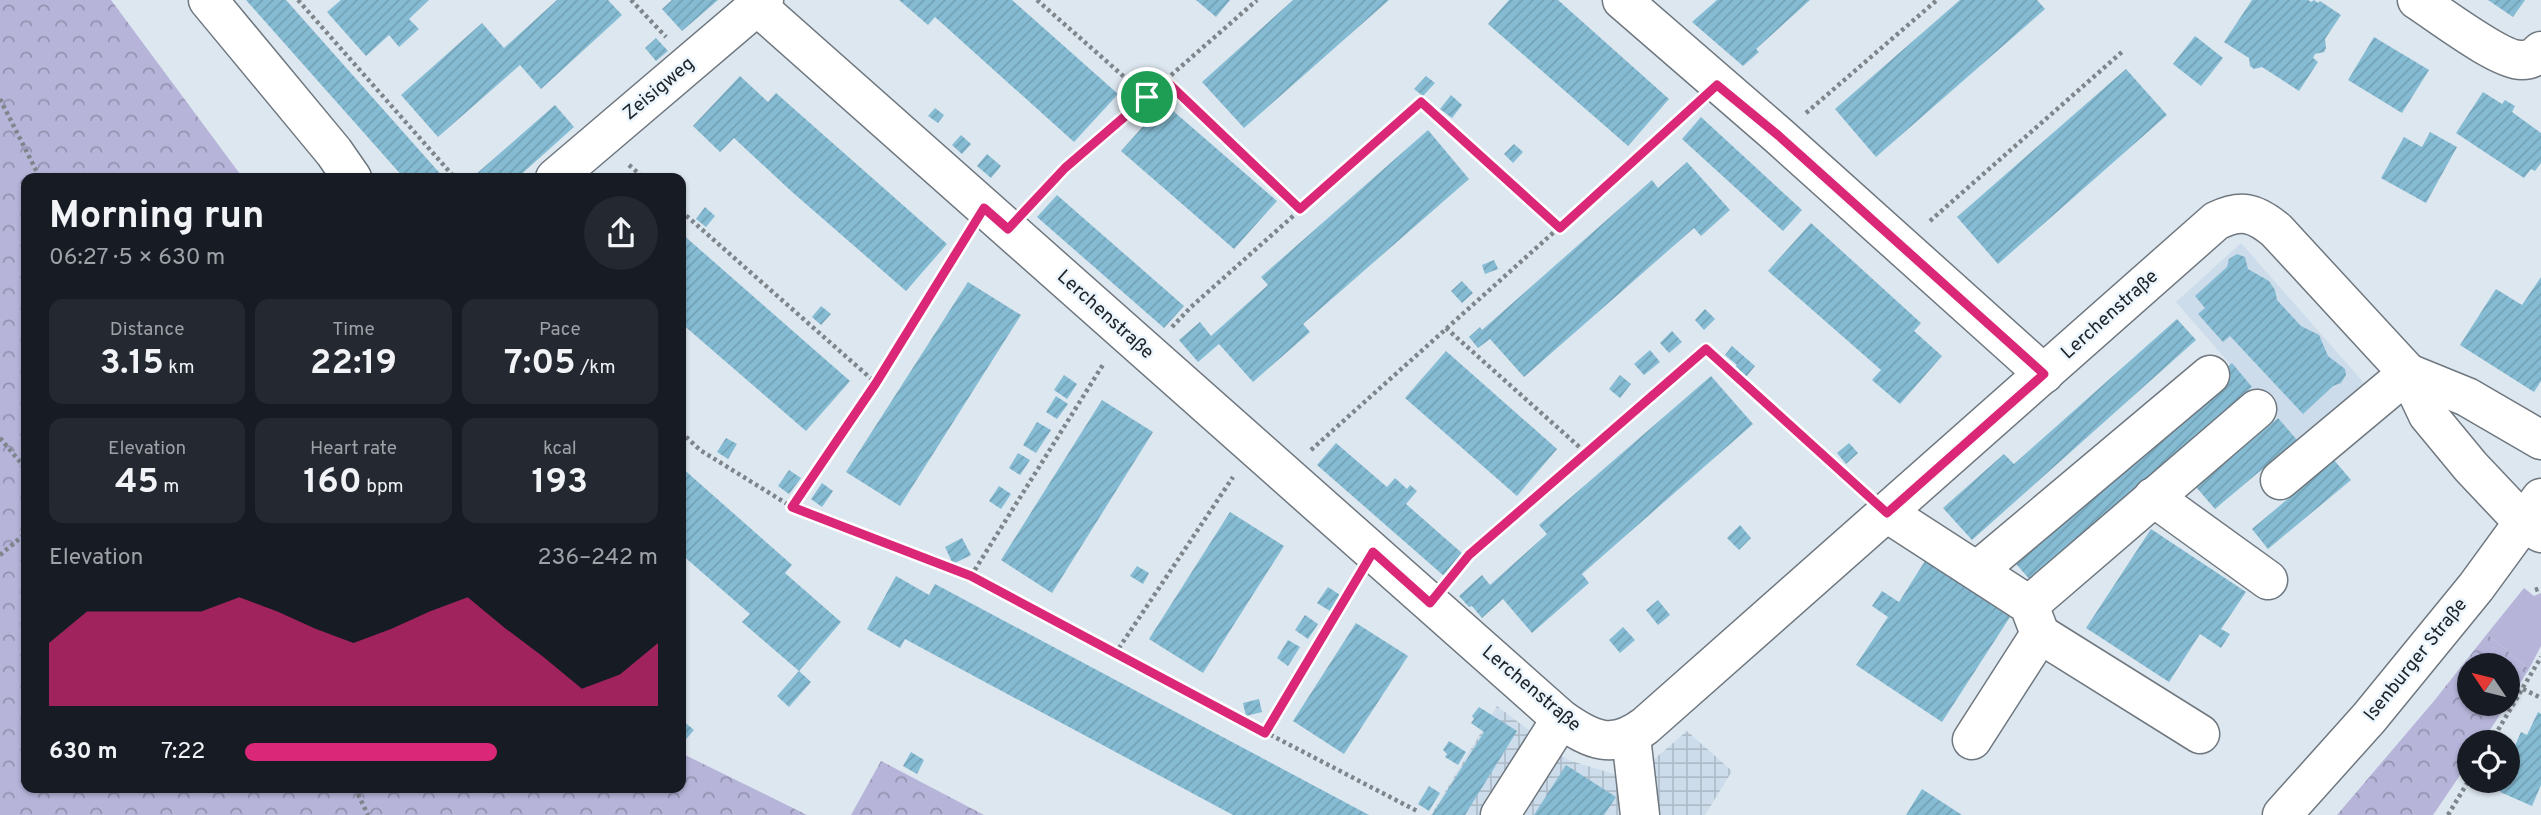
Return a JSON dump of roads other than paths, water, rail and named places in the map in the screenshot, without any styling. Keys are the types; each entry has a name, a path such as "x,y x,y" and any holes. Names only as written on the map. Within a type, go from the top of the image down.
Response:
{"street":[{"path":"208,0 349,173"},
{"path":"1622,0 1779,136 2044,374"},
{"path":"2417,0 2502,55 2531,56"},
{"name":"Zeisigweg","path":"561,173 760,3"},
{"name":"Lerchenstraße","path":"760,3 996,218 1561,719 1594,738 1611,742 1631,737 2216,221 2232,214 2262,218 2276,230 2408,373 2428,415 2535,518"},
{"path":"2280,480 2408,373"},
{"name":"Lerchenstraße","path":"2408,373 2467,397 2541,440"},
{"path":"1978,570 2210,375"},
{"path":"1972,740 2035,620 2153,497 2257,409"},
{"path":"2153,497 2268,580"},
{"path":"1887,513 1978,570 2035,620 2200,734"},
{"name":"Isenburger Straße","path":"2282,815 2370,718 2535,518"},
{"path":"1500,815 1561,719"},
{"path":"1631,737 1640,815"}]}
